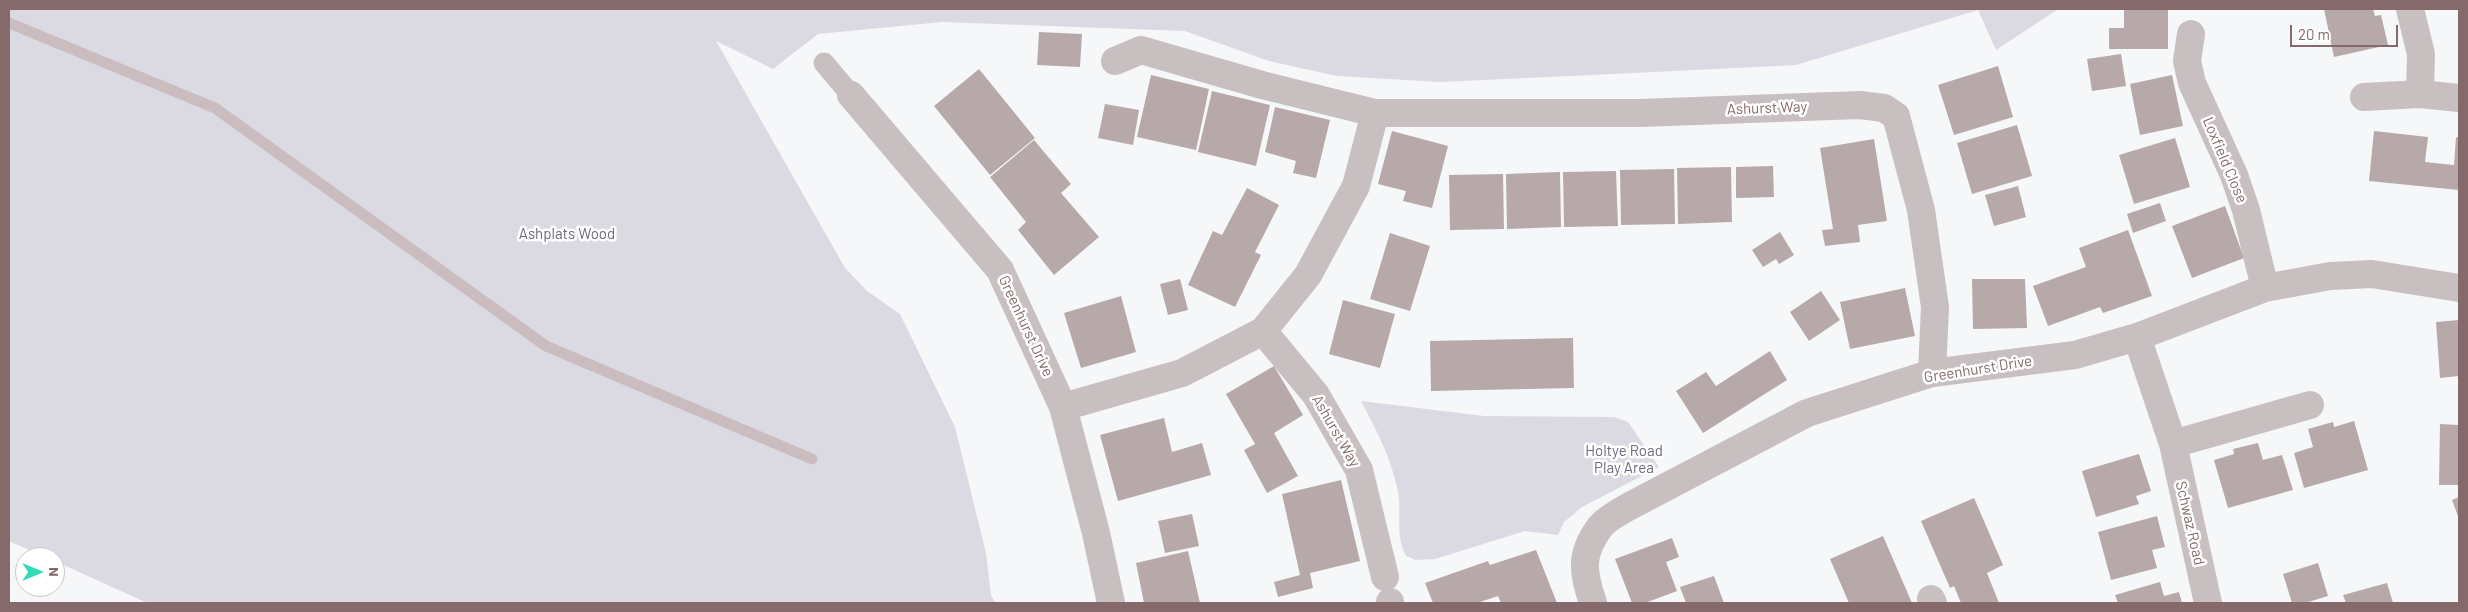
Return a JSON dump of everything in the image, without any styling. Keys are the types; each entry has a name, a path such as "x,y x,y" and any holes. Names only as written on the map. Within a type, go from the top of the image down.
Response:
{"street":[{"path":"2410,9 2421,54 2420,94"},
{"name":"Loxfield Close","path":"2191,34 2187,61 2192,83 2234,175 2246,210 2265,288"},
{"name":"Ashurst Way","path":"1115,61 1141,50 1262,85 1375,112 1640,112 1860,105 1884,108 1896,116 1921,210 1935,306 1932,373"},
{"path":"2364,98 2420,94 2459,98"},
{"name":"Greenhurst Drive","path":"851,95 1000,270 1063,407 1096,533 1111,603"},
{"path":"1063,407 1182,373 1263,331 1308,275 1356,186 1375,112"},
{"name":"Greenhurst Drive","path":"1593,603 1583,568 1586,554 1600,526 1628,507 1807,413 1932,373 2074,355 2137,337 2265,288 2348,274 2372,274 2459,288"},
{"name":"Ashurst Way","path":"1263,331 1316,395 1359,470 1388,594"},
{"name":"Schwaz Road","path":"2137,337 2173,444 2208,603"},
{"path":"2173,444 2310,405"}],"lane":[{"path":"824,63 851,95"}],"green space":[{"name":"Ashplats Wood","path":"9,9 2058,9 1996,50 1978,10 1796,65 1440,82 1337,76 1269,61 1185,31 942,22 818,34 773,69 716,41 845,268 867,291 900,314 955,427 986,553 991,595 995,603 147,603 65,566 65,547 22,547 9,541"},
{"name":"Holtye Road Play Area","path":"1361,401 1484,416 1614,417 1628,422 1659,467 1582,507 1564,522 1558,535 1525,531 1435,559 1416,560 1406,556 1402,547 1399,530 1399,496 1391,464"}],"building":[{"path":"2124,9 2168,9 2168,49 2109,49 2109,28 2124,28"},
{"path":"2324,9 2373,9 2375,16 2381,15 2388,45 2334,57"},
{"path":"1039,32 1082,34 1080,67 1037,65"},
{"path":"2121,54 2126,86 2092,91 2087,59"},
{"path":"1998,66 2013,117 1954,135 1938,85"},
{"path":"979,69 1035,138 990,175 934,106"},
{"path":"1151,75 1209,89 1196,150 1137,137"},
{"path":"2172,75 2183,126 2140,135 2130,84"},
{"path":"1212,91 1270,105 1256,166 1198,152"},
{"path":"1105,104 1139,110 1133,145 1098,138"},
{"path":"1275,107 1330,120 1316,178 1293,173 1296,161 1265,152"},
{"path":"2017,125 2032,176 1972,194 1957,143"},
{"path":"1392,131 1448,146 1432,208 1403,201 1406,191 1378,184"},
{"path":"2374,131 2428,137 2425,162 2454,165 2456,137 2459,138 2459,190 2369,181"},
{"path":"2175,138 2190,187 2134,204 2119,155"},
{"path":"1874,139 1887,221 1858,225 1860,242 1825,246 1822,230 1833,229 1820,148"},
{"path":"1034,140 1071,184 1061,193 1099,237 1054,275 1018,230 1026,222 990,177"},
{"path":"1773,166 1774,197 1736,198 1736,167"},
{"path":"1731,167 1732,222 1678,224 1677,168"},
{"path":"1674,169 1675,224 1621,225 1620,170"},
{"path":"1616,171 1618,226 1564,227 1563,172"},
{"path":"1560,172 1561,227 1507,229 1506,174"},
{"path":"1503,174 1504,229 1450,230 1449,175"},
{"path":"2018,186 2026,217 1994,226 1985,195"},
{"path":"1247,188 1279,205 1255,252 1261,255 1235,307 1188,285 1213,231 1222,235"},
{"path":"2160,203 2166,221 2133,233 2127,214"},
{"path":"2225,206 2244,258 2192,278 2172,226"},
{"path":"2128,230 2152,296 2103,313 2100,307 2048,326 2033,286 2086,267 2079,248"},
{"path":"1780,232 1794,255 1779,264 1776,259 1763,267 1752,250"},
{"path":"1390,233 1430,246 1410,311 1370,299"},
{"path":"1180,279 1188,310 1168,315 1160,284"},
{"path":"1972,279 2025,279 2027,328 1973,329"},
{"path":"1905,288 1915,336 1850,349 1840,302"},
{"path":"1821,291 1840,320 1809,341 1790,312"},
{"path":"1121,296 1136,352 1081,368 1064,313"},
{"path":"1343,300 1395,314 1380,368 1329,354"},
{"path":"2459,320 2459,376 2440,378 2436,322"},
{"path":"1573,338 1574,388 1431,391 1430,341"},
{"path":"1770,351 1787,380 1703,433 1676,391 1706,372 1716,386"},
{"path":"1274,366 1303,415 1274,433 1298,476 1267,493 1244,450 1255,444 1226,394"},
{"path":"1164,418 1172,452 1202,443 1211,475 1118,501 1100,435"},
{"path":"2354,421 2368,470 2304,488 2294,453 2313,447 2308,429 2333,422 2334,427"},
{"path":"2440,424 2459,425 2459,485 2439,485"},
{"path":"2258,443 2263,460 2282,455 2293,490 2228,508 2214,460 2234,454 2233,449"},
{"path":"2139,454 2151,491 2136,496 2139,504 2096,517 2082,471"},
{"path":"1341,480 1360,561 1310,573 1313,588 1278,597 1274,582 1300,575 1282,494"},
{"path":"2459,497 2459,519 2452,500"},
{"path":"1974,498 2003,565 1987,573 1999,603 1961,603 1954,586 1950,588 1921,521"},
{"path":"1192,514 1199,546 1165,553 1158,521"},
{"path":"2157,516 2165,547 2152,550 2157,568 2111,580 2098,532"},
{"path":"1883,536 1912,603 1849,603 1830,559"},
{"path":"1672,538 1679,557 1666,562 1677,591 1645,603 1632,603 1615,559"},
{"path":"1536,550 1557,603 1501,603 1498,596 1477,603 1433,603 1425,583 1488,561 1490,565"},
{"path":"1188,551 1200,603 1144,603 1136,563"},
{"path":"2318,563 2328,596 2305,603 2292,603 2283,574"},
{"path":"1714,576 1724,603 1686,603 1680,587"},
{"path":"2160,582 2164,596 2179,592 2182,603 2118,603 2115,595"},
{"path":"2387,583 2393,603 2346,603 2343,595"}],"waterway":[{"path":"9,23 215,108 546,346 812,459"}]}
